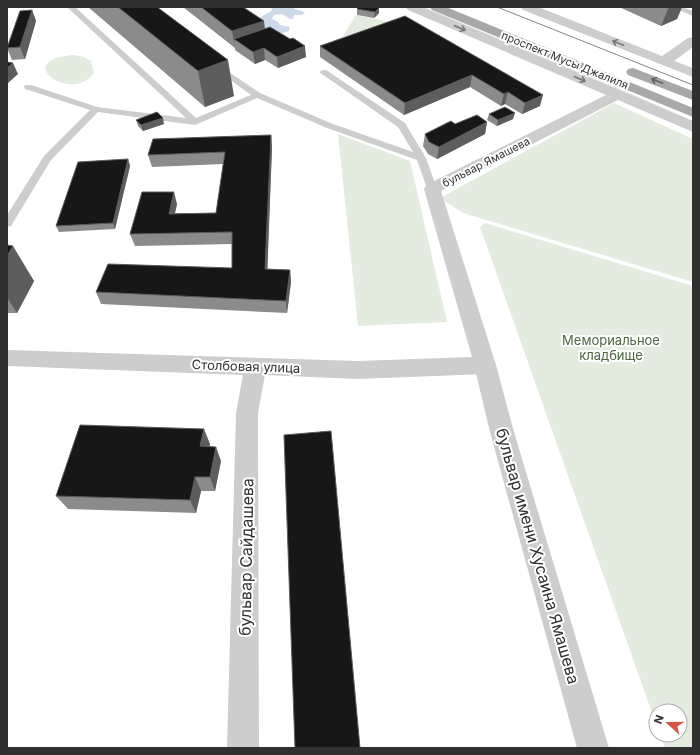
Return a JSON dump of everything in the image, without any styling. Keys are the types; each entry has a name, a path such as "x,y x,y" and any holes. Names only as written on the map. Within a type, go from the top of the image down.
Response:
{"main road":[{"name":"проспект Мусы Джалиля","path":"436,7 693,113"},
{"name":"проспект Мусы Джалиля","path":"464,7 531,32"},
{"name":"проспект Мусы Джалиля","path":"620,67 693,96"}],"street":[{"path":"412,7 693,127"},
{"path":"527,7 693,73"},
{"path":"664,61 693,41"},
{"name":"бульвар Ямашева","path":"485,364 432,189 617,95"},
{"name":"Столбовая улица","path":"7,358 358,370 485,364"},
{"name":"бульвар имени Хусаина Ямашева","path":"485,364 504,439 593,748"},
{"name":"бульвар Сайдашева","path":"243,748 247,413 256,366"}],"lane":[{"path":"71,7 195,122"},
{"path":"676,7 693,14"},
{"path":"209,60 257,95 330,126 421,158"},
{"path":"323,72 402,125 421,158 432,189"},
{"path":"28,87 96,109 195,122 257,95"},
{"path":"7,224 47,158 96,109"}],"green space":[{"path":"420,7 424,7 632,94 693,121 693,125"},
{"path":"356,15 387,21 386,23 346,37 343,36"},
{"path":"75,55 84,57 91,61 94,73 84,82 72,84 60,82 51,78 46,71 47,64 56,58"},
{"path":"614,103 693,139 693,282 463,213 440,198"},
{"path":"338,134 410,161 447,322 358,326"},
{"name":"Мемориальное кладбище","path":"485,223 693,286 693,748 665,748 663,743 688,743 688,703 649,703 480,227"}],"water":[{"path":"269,7 295,7 294,9 305,13 302,15 294,15 293,19 290,19 282,14 274,15 272,19 277,21 280,25 290,27 289,31 280,34 264,32 256,20 271,11 272,9"}],"building":[{"path":"118,7 157,7 228,60 198,71"},
{"path":"201,7 243,7 264,21 232,31"},
{"path":"359,7 379,8 375,12 357,9"},
{"path":"32,10 20,47 7,48 20,11"},
{"path":"405,16 543,95 525,103 508,92 504,94 472,75 405,103 320,46"},
{"path":"270,27 290,39 293,38 305,46 277,57 264,48 253,52 234,39"},
{"path":"7,62 13,63 7,68"},
{"path":"505,107 515,113 498,120 489,114"},
{"path":"157,112 163,118 141,125 136,120"},
{"path":"477,115 487,122 439,147 429,142 425,134 451,121 455,124"},
{"path":"271,135 265,269 290,270 286,301 96,292 108,264 232,268 232,232 130,234 142,192 174,192 169,214 216,213 225,152 148,155 153,139"},
{"path":"128,159 113,223 56,226 78,162"},
{"path":"7,245 13,246 7,256"},
{"path":"80,425 204,429 200,446 216,447 210,477 195,477 190,500 56,496"},
{"path":"331,431 360,748 295,748 284,435"}],"tram line":[{"path":"497,7 693,85"}]}
